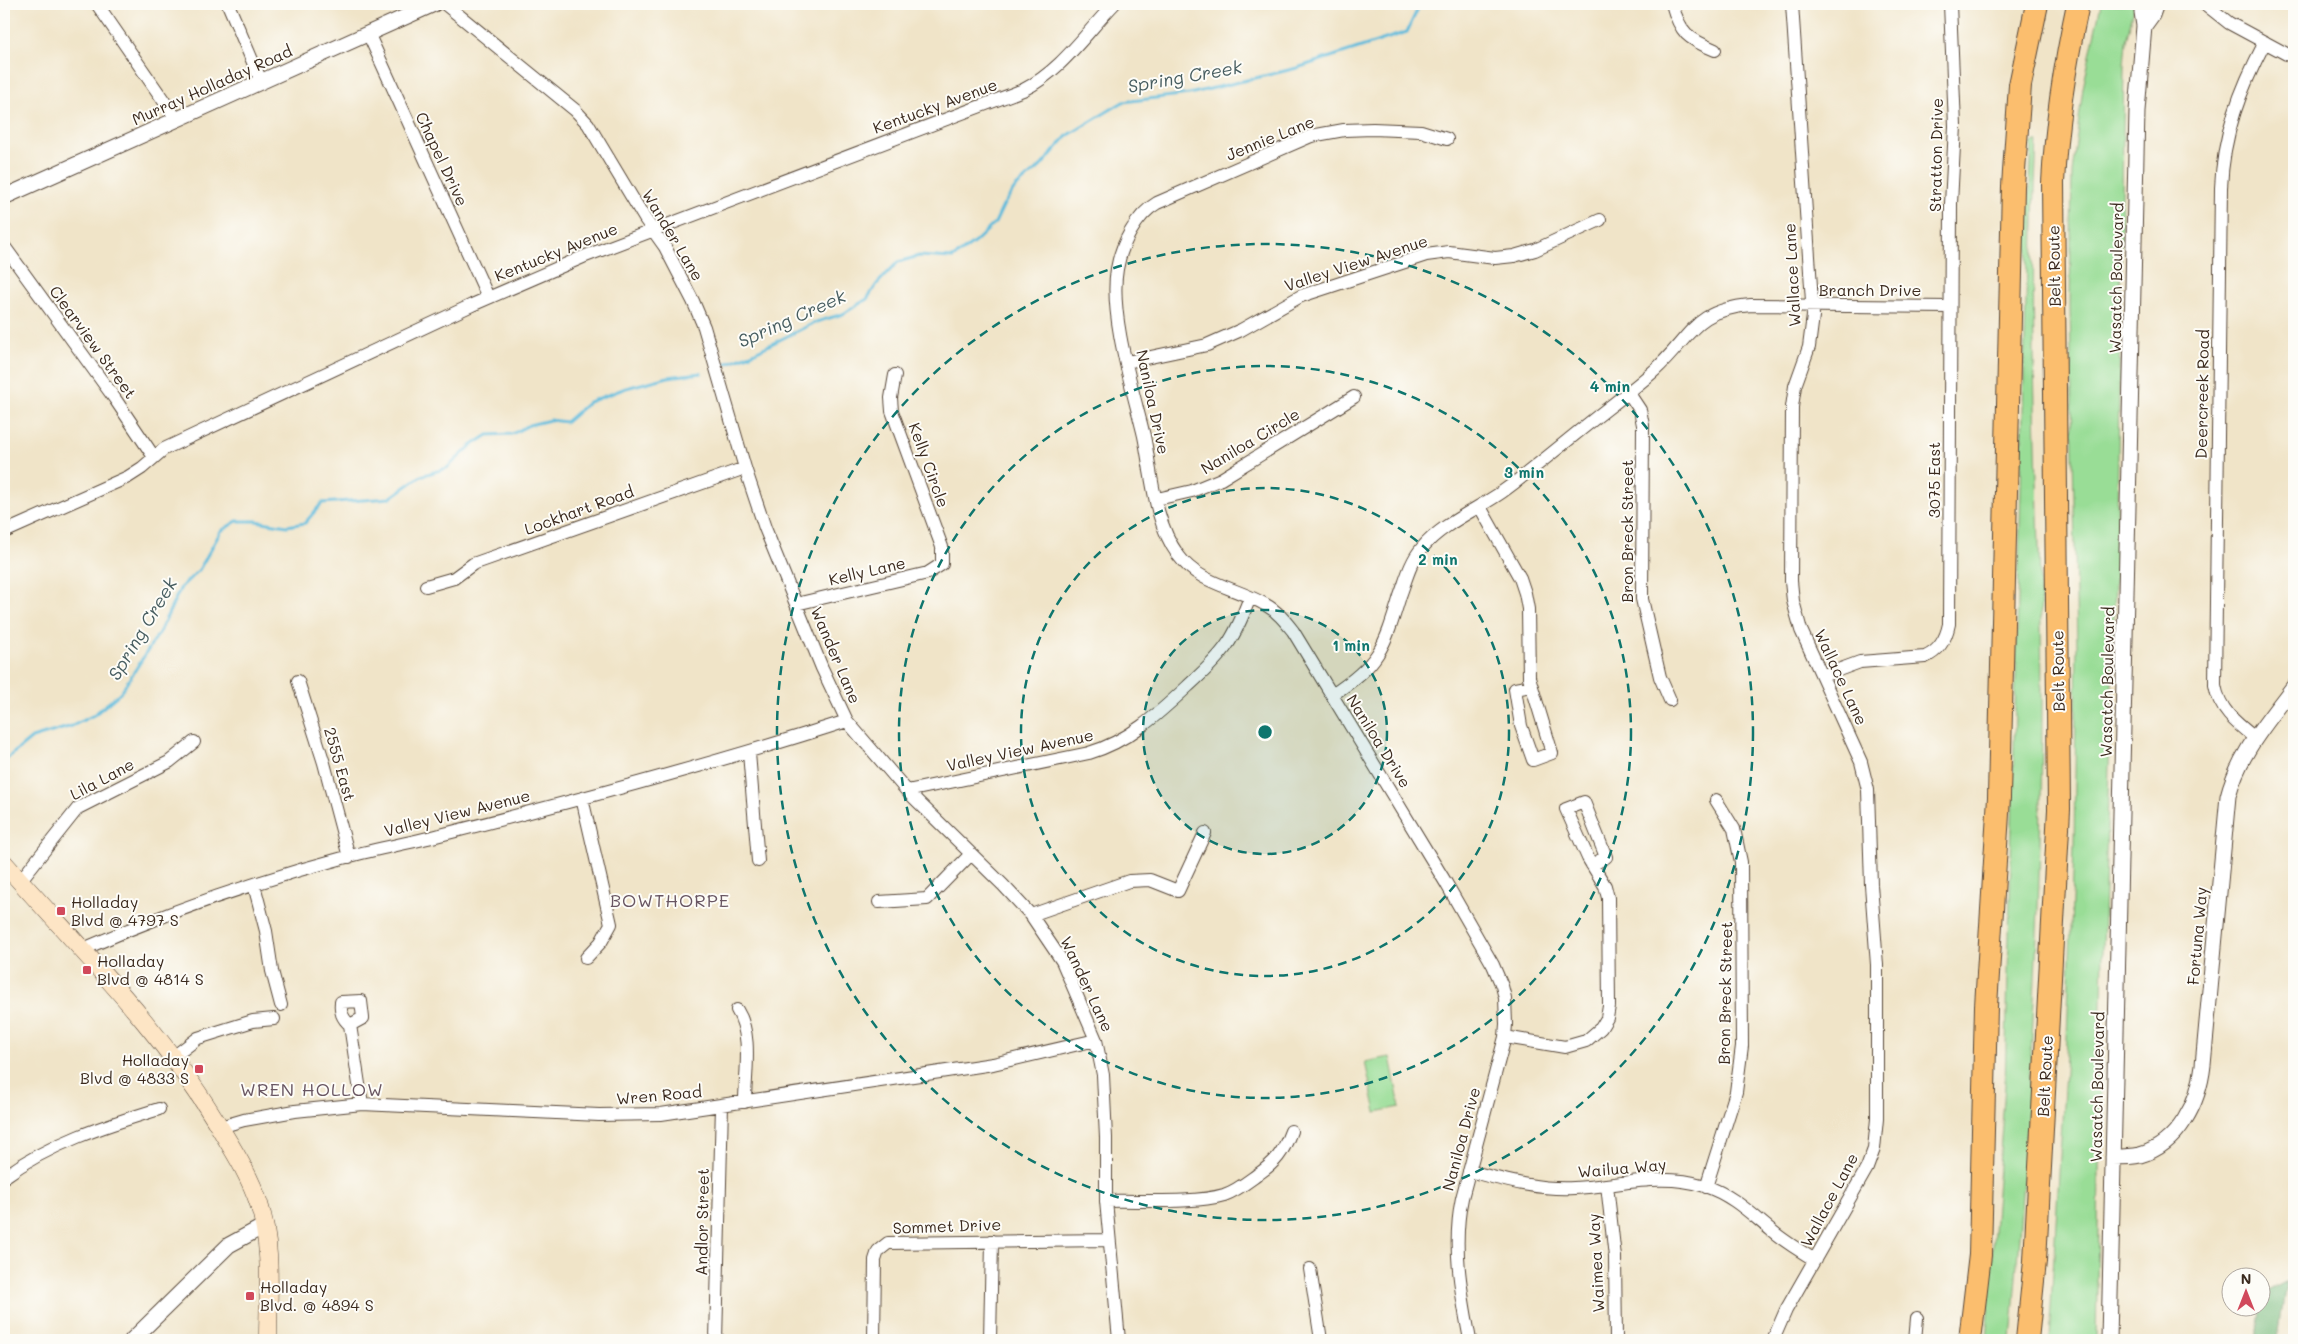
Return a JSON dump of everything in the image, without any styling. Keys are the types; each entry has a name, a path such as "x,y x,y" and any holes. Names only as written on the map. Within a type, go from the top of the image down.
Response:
{"highway":[{"path":"1970,1340 1980,1255 1986,1006 1998,797 2013,186 2020,85 2037,4"},
{"name":"Belt Route","path":"2027,1340 2035,1261 2059,809 2053,183 2055,133 2062,81 2078,4"}],"main road":[{"path":"4,862 140,1017 205,1102 220,1127 252,1185 264,1226 268,1260 268,1340"}],"street":[{"path":"97,4 177,120"},
{"path":"228,4 261,81"},
{"name":"Murray Holladay Road","path":"4,197 434,4"},
{"name":"Wander Lane","path":"444,4 575,110 588,124 685,284 704,327 745,468 765,528 822,668 847,721 907,791 1031,916 1062,961 1096,1040 1104,1075 1106,1201 1119,1340"},
{"name":"Kentucky Avenue","path":"4,532 128,477 164,449 488,297 583,257 995,102 1036,83 1056,68 1114,4"},
{"path":"1672,4 1678,24 1684,33 1696,42 1715,50"},
{"name":"Wallace Lane","path":"1774,1340 1786,1310 1867,1168 1876,1139 1877,1110 1877,965 1871,890 1868,790 1862,762 1798,620 1791,581 1792,407 1795,386 1809,347 1813,316 1792,4"},
{"name":"Stratton Drive","path":"1950,4 1955,126 1950,307"},
{"name":"Wasatch Boulevard","path":"2109,1340 2137,110 2144,4"},
{"name":"Wasatch Boulevard","path":"2144,26 2152,15 2156,4"},
{"path":"2205,4 2221,18 2294,58"},
{"name":"Chapel Drive","path":"368,33 488,297"},
{"name":"Deercreek Road","path":"2255,738 2224,711 2215,685 2217,420 2221,188 2224,151 2238,97 2265,42"},
{"name":"Jennie Lane","path":"1143,214 1158,203 1311,136 1344,130 1368,129 1421,131 1447,139"},
{"name":"Naniloa Drive","path":"1143,214 1127,240 1116,273 1116,308 1157,500 1167,536 1186,565 1212,583 1267,605 1286,622 1332,695 1493,965 1505,998 1506,1024 1504,1037 1459,1210 1458,1272 1470,1340"},
{"name":"Valley View Avenue","path":"1127,362 1214,342 1241,330 1301,296 1426,255 1449,252 1495,258 1514,256 1535,250 1600,220"},
{"name":"Clearview Street","path":"4,246 115,399 154,457"},
{"name":"Branch Drive","path":"1332,695 1364,672 1382,649 1392,625 1409,570 1422,548 1442,530 1480,507 1518,480 1628,392 1657,368 1694,326 1708,316 1741,306 1950,307"},
{"name":"3075 East","path":"1822,676 1860,662 1918,659 1932,654 1945,638 1950,617 1950,307"},
{"name":"Kelly Circle","path":"895,375 891,398 892,411 942,547 942,564"},
{"name":"Bron Breck Street","path":"1628,392 1640,410 1643,425 1643,607 1660,677 1670,700"},
{"name":"Naniloa Circle","path":"1157,500 1192,491 1221,479 1354,397"},
{"name":"Lockhart Road","path":"426,586 454,578 473,564 745,468"},
{"path":"1480,507 1520,578 1525,593 1528,609 1530,682 1552,753 1533,760 1521,726 1515,690 1530,682"},
{"name":"Kelly Lane","path":"796,604 928,573 942,564"},
{"name":"Valley View Avenue","path":"907,791 1089,753 1108,747 1130,735 1154,717 1207,668 1227,645 1250,597"},
{"name":"2555 East","path":"298,681 324,763 349,857"},
{"name":"Fortuna Way","path":"2113,1157 2141,1155 2163,1143 2176,1132 2186,1118 2198,1091 2203,1065 2226,806 2239,765 2255,738 2294,686"},
{"name":"Valley View Avenue","path":"81,950 125,930 254,885 349,857 582,798 749,753 847,721"},
{"name":"Lila Lane","path":"20,881 78,808 169,762 194,742"},
{"path":"749,753 758,861"},
{"path":"582,798 611,924 601,942 586,958"},
{"name":"Bron Breck Street","path":"1706,1187 1736,1092 1742,1046 1741,862 1731,822 1716,800"},
{"path":"1504,1037 1565,1047 1586,1041 1601,1028 1609,1006 1609,906 1605,886 1592,865 1566,809 1584,802 1606,857 1592,865"},
{"path":"1031,916 1130,881 1150,880 1178,891 1205,832"},
{"path":"879,902 927,899 971,854"},
{"path":"254,885 266,930 272,971 281,1004"},
{"path":"737,1010 743,1019 746,1033 745,1102"},
{"path":"172,1058 198,1038 253,1021 274,1019"},
{"path":"350,1025 362,1104"},
{"name":"Wren Road","path":"220,1127 294,1110 362,1104 633,1115 662,1114 993,1064 1096,1040"},
{"name":"Andlor Street","path":"716,1340 722,1105"},
{"path":"4,1177 26,1161 69,1139 159,1108"},
{"path":"1106,1201 1206,1199 1224,1195 1236,1190 1268,1167 1282,1153 1291,1131"},
{"name":"Wailua Way","path":"1469,1171 1514,1183 1543,1188 1572,1189 1660,1178 1679,1180 1706,1187 1740,1204 1791,1246 1815,1260"},
{"name":"Waimea Way","path":"1607,1184 1615,1256 1616,1340"},
{"path":"132,1340 228,1245 264,1226"},
{"name":"Sommet Drive","path":"874,1340 876,1260 880,1248 893,1242 1109,1240"},
{"path":"990,1340 992,1241"},
{"path":"1310,1269 1321,1340"},
{"path":"1915,1340 1917,1318"}],"green space":[{"path":"2101,4 2135,4 2126,41 2124,65 2117,524 2103,949 2096,1340 2049,1340 2067,1038 2074,847 2077,646 2070,307 2072,173 2083,88"},
{"path":"2037,140 2033,280 2042,701 2037,941 2023,1181 2011,1340 1986,1340 2005,1085 2028,226 2032,143"},
{"path":"1390,1057 1400,1107 1376,1112 1365,1062"},
{"path":"2286,1281 2278,1340 2257,1340 2260,1316 2270,1316 2270,1290"}],"waterway":[{"name":"Spring Creek","path":"725,364 751,354 816,322 843,314 867,299 877,284 898,262 919,256 953,258 975,242 995,223 1004,204 1015,188 1041,166 1067,136 1123,102 1189,94 1297,68 1407,32 1420,4"},
{"name":"Spring Creek","path":"4,761 32,738 72,726 94,715 121,692 159,633 181,587 199,570 221,531 237,521 256,521 287,526 305,523 322,503 390,498 421,476 447,468 471,446 488,435 512,434 529,425 550,420 566,422 589,402 626,388 668,377 701,373"}],"place":[{"name":"Holladay Blvd @ 4797 S","path":"61,911"},
{"name":"Holladay Blvd @ 4814 S","path":"87,970"},
{"name":"Holladay Blvd @ 4833 S","path":"199,1069"},
{"name":"Holladay Blvd. @ 4894 S","path":"250,1296"}],"district":[{"name":"BOWTHORPE","path":"670,901"},
{"name":"WREN HOLLOW","path":"312,1090"}]}
